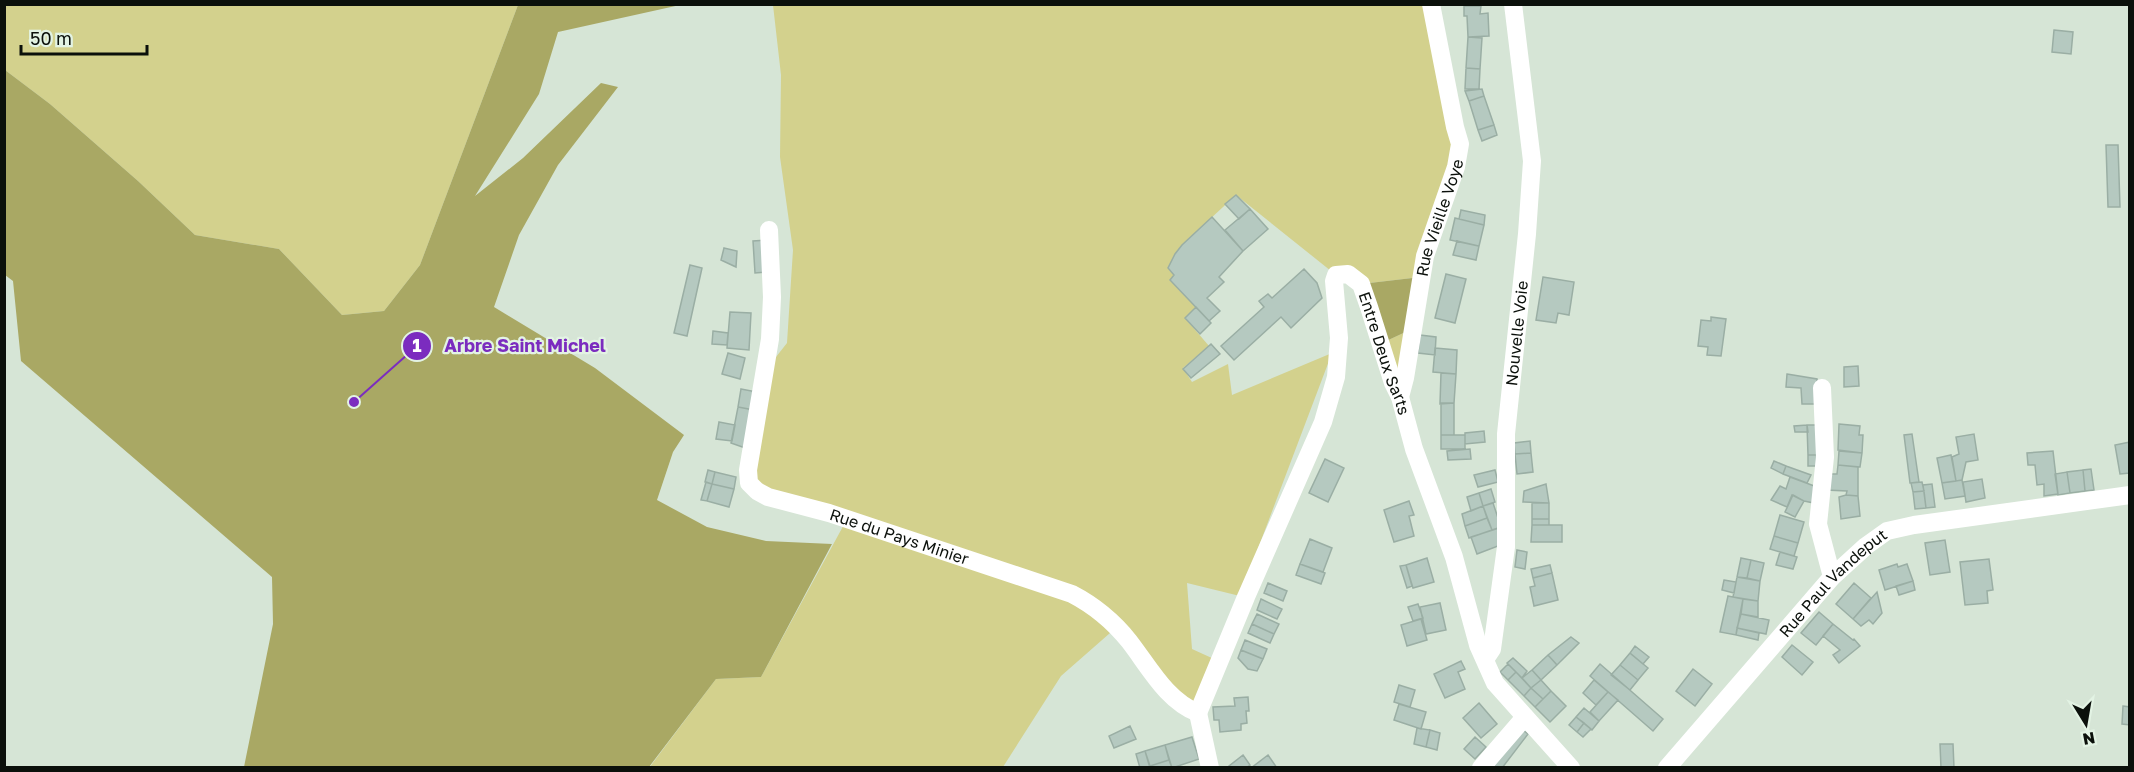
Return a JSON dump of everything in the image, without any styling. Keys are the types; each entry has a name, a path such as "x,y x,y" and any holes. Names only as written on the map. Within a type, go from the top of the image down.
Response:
{"street":[{"name":"Rue Vieille Voye","path":"1400,397 1425,256 1456,167 1460,144 1431,4"},
{"name":"Nouvelle Voie","path":"1486,658 1492,649 1506,547 1506,434 1527,234 1532,161 1513,4"},
{"name":"Rue du Pays Minier","path":"769,230 772,297 770,339 748,470 749,483 768,497 829,513 1072,594 1093,605 1115,625 1167,693 1187,709 1198,713"},
{"name":"Entre Deux Sarts","path":"1198,713 1245,597 1323,422 1336,378 1339,338 1334,281 1336,275 1348,274 1361,284 1387,358 1393,383 1400,397 1414,449 1454,557 1478,645 1486,658 1495,683 1571,768"},
{"path":"1822,388 1825,457 1818,524 1832,576"},
{"name":"Rue Paul Vandeput","path":"1667,768 1832,576 1887,531 1914,525 2130,495"},
{"path":"1198,713 1210,768"},
{"path":"1481,768 1525,717"}],"shaded area":[{"path":"1425,4 1460,144 1421,277 1361,284 1336,275 1236,195 1182,245 1168,268 1174,275 1170,280 1196,307 1185,318 1209,346 1183,368 1192,382 1228,364 1232,395 1332,353 1240,596 1187,583 1192,649 1214,659 1200,700 1187,703 1118,626 1061,676 1003,767 649,768 716,679 761,677 847,519 749,483 765,371 787,343 793,250 780,157 781,75 773,5"},
{"path":"4,5 518,5 420,265 384,311 342,315 279,249 195,235 138,181 50,104 5,70"},
{"path":"518,5 680,5 558,32 539,94 475,196 523,158 601,83 618,87 558,165 519,235 494,307 595,368 684,435 673,452 657,500 707,527 766,541 832,544 761,677 716,679 649,767 244,767 273,624 272,577 21,361 13,281 5,275 5,70 50,104 138,181 195,235 279,249 342,315 384,311 420,265"},
{"path":"1421,277 1412,329 1382,343 1361,284"},
{"path":"1412,329 1400,397 1382,343"}],"building":[{"path":"1464,6 1481,6 1480,14 1488,13 1489,36 1468,37"},
{"path":"2054,30 2073,32 2071,54 2052,52"},
{"path":"1468,37 1482,38 1480,69 1466,68"},
{"path":"1466,68 1480,69 1479,89 1465,89"},
{"path":"1482,89 1484,96 1469,101 1465,91"},
{"path":"1484,96 1494,125 1478,130 1469,101"},
{"path":"1494,125 1497,135 1482,141 1478,130"},
{"path":"2106,145 2118,145 2120,207 2108,207"},
{"path":"1236,195 1250,209 1239,219 1225,204"},
{"path":"1250,209 1268,229 1243,251 1225,230"},
{"path":"1461,210 1485,215 1484,225 1459,219"},
{"path":"1212,217 1243,251 1219,277 1224,282 1207,298 1220,311 1209,321 1170,280 1174,275 1168,268 1182,245"},
{"path":"1455,218 1484,225 1479,246 1450,240"},
{"path":"767,240 768,272 755,273 753,241"},
{"path":"1457,241 1479,246 1476,260 1453,255"},
{"path":"724,248 737,251 736,267 721,260"},
{"path":"690,265 702,268 687,336 674,333"},
{"path":"1304,269 1317,283 1322,298 1291,328 1281,317 1234,360 1221,346 1264,307 1259,301 1268,294 1272,298"},
{"path":"1446,274 1466,279 1455,323 1435,318"},
{"path":"1543,277 1574,282 1569,315 1558,313 1556,323 1536,320"},
{"path":"1196,307 1211,323 1200,334 1185,318"},
{"path":"730,312 751,313 749,350 727,348"},
{"path":"1711,317 1726,319 1721,356 1707,355 1708,347 1698,346 1701,320 1711,321"},
{"path":"713,331 728,333 727,345 712,344"},
{"path":"1420,335 1436,337 1435,355 1418,353"},
{"path":"1211,344 1220,354 1191,378 1183,369"},
{"path":"1435,348 1457,350 1456,374 1433,372"},
{"path":"728,353 745,358 740,379 722,374"},
{"path":"1858,366 1859,386 1844,387 1844,367"},
{"path":"1441,373 1456,374 1454,403 1440,404"},
{"path":"1787,374 1817,379 1818,404 1802,404 1801,388 1786,387"},
{"path":"741,389 757,392 754,410 738,407"},
{"path":"1441,403 1454,403 1454,435 1441,435"},
{"path":"738,407 754,410 748,449 731,443"},
{"path":"719,422 735,425 732,441 716,439"},
{"path":"1839,424 1860,426 1859,435 1863,435 1862,453 1838,450"},
{"path":"1807,425 1808,432 1795,432 1794,426"},
{"path":"1807,425 1820,425 1820,455 1808,455"},
{"path":"1484,431 1485,442 1465,444 1465,433"},
{"path":"1912,434 1919,482 1910,483 1904,435"},
{"path":"1974,434 1978,460 1966,462 1962,480 1956,481 1952,457 1959,454 1956,437"},
{"path":"1441,435 1465,435 1465,449 1441,449"},
{"path":"1530,441 1531,453 1515,454 1514,443"},
{"path":"2130,442 2130,473 2120,474 2115,445"},
{"path":"1470,449 1471,459 1448,460 1447,451"},
{"path":"1839,451 1862,453 1860,467 1838,465"},
{"path":"2053,451 2058,494 2044,496 2044,484 2037,485 2035,465 2028,465 2027,453"},
{"path":"1531,453 1533,472 1517,474 1515,454"},
{"path":"1808,455 1820,455 1821,466 1808,466"},
{"path":"1951,455 1956,481 1942,483 1937,458"},
{"path":"1325,459 1344,468 1328,502 1309,493"},
{"path":"1774,461 1786,466 1783,474 1771,468"},
{"path":"1838,465 1858,467 1858,496 1846,495 1847,491 1826,490 1827,474 1837,474"},
{"path":"1786,466 1811,475 1807,483 1783,474"},
{"path":"2091,469 2094,490 2085,491 2083,470"},
{"path":"708,470 715,472 712,484 705,482"},
{"path":"1495,470 1498,482 1478,487 1474,475"},
{"path":"2083,470 2085,491 2070,493 2067,472"},
{"path":"715,472 736,477 734,489 712,484"},
{"path":"2067,472 2070,493 2058,495 2055,474"},
{"path":"1790,477 1817,487 1814,503 1792,495 1787,507 1771,500 1780,486 1786,489"},
{"path":"1982,479 1985,498 1966,502 1963,482"},
{"path":"1962,480 1965,496 1945,499 1942,483"},
{"path":"706,482 712,484 707,501 701,500"},
{"path":"1922,482 1924,491 1913,492 1911,483"},
{"path":"712,484 734,489 729,507 707,501"},
{"path":"1546,484 1549,503 1523,502 1524,491"},
{"path":"1932,484 1935,507 1926,508 1923,485"},
{"path":"1491,489 1495,502 1483,506 1479,493"},
{"path":"1924,491 1926,508 1915,509 1913,492"},
{"path":"1479,493 1483,506 1471,511 1467,497"},
{"path":"1793,495 1804,501 1795,517 1785,512"},
{"path":"1858,496 1860,516 1841,519 1839,497"},
{"path":"1409,501 1414,515 1409,516 1414,536 1394,542 1384,510"},
{"path":"1493,503 1501,527 1492,530 1483,506"},
{"path":"1532,503 1549,503 1549,519 1532,519"},
{"path":"1483,506 1487,518 1465,526 1462,514"},
{"path":"1780,515 1804,522 1798,543 1774,536"},
{"path":"1487,518 1492,530 1469,538 1465,526"},
{"path":"1532,519 1549,519 1549,525 1532,525"},
{"path":"1532,525 1562,525 1562,542 1531,542"},
{"path":"1499,528 1498,546 1477,554 1471,537"},
{"path":"1774,536 1798,543 1794,556 1770,549"},
{"path":"1310,539 1332,548 1323,572 1300,564"},
{"path":"1945,540 1950,572 1930,575 1925,543"},
{"path":"1517,550 1527,552 1525,569 1515,567"},
{"path":"1780,552 1797,557 1793,569 1776,565"},
{"path":"1427,558 1434,582 1413,588 1406,565"},
{"path":"1741,558 1751,560 1747,578 1737,577"},
{"path":"1989,559 1993,590 1987,591 1988,603 1965,605 1960,562"},
{"path":"1751,560 1764,563 1760,581 1747,578"},
{"path":"1300,564 1325,573 1321,584 1296,575"},
{"path":"1897,564 1898,567 1907,564 1913,581 1885,590 1879,570"},
{"path":"1406,565 1412,586 1407,588 1400,566"},
{"path":"1550,565 1552,573 1533,578 1531,569"},
{"path":"1552,573 1558,600 1534,606 1530,587 1535,586 1533,578"},
{"path":"1737,577 1760,581 1758,601 1733,597"},
{"path":"1724,580 1736,582 1734,593 1722,590"},
{"path":"1913,581 1915,590 1899,595 1896,586"},
{"path":"1268,583 1287,591 1283,601 1264,593"},
{"path":"1854,583 1871,598 1853,619 1836,604"},
{"path":"1877,592 1882,613 1873,624 1869,620 1861,626 1853,619"},
{"path":"1728,596 1743,599 1736,635 1720,632"},
{"path":"1261,599 1282,609 1277,619 1257,610"},
{"path":"1743,599 1758,601 1758,617 1741,614"},
{"path":"1440,603 1446,630 1426,634 1420,607"},
{"path":"1418,604 1423,618 1413,621 1408,607"},
{"path":"1819,612 1833,624 1816,645 1801,633"},
{"path":"1257,614 1279,624 1274,634 1252,624"},
{"path":"1741,614 1769,620 1766,634 1737,628"},
{"path":"1421,619 1427,640 1407,646 1401,625"},
{"path":"1252,624 1274,634 1270,643 1248,633"},
{"path":"1833,624 1860,646 1839,663 1833,655 1840,650 1823,636"},
{"path":"1737,628 1759,633 1758,640 1736,635"},
{"path":"1571,637 1579,643 1557,665 1548,655"},
{"path":"1245,640 1267,649 1263,659 1241,650"},
{"path":"1792,645 1813,662 1802,675 1782,657"},
{"path":"1635,646 1649,657 1643,664 1630,653"},
{"path":"1241,650 1263,659 1257,671 1248,669 1238,658"},
{"path":"1630,653 1648,668 1638,680 1620,665"},
{"path":"1548,655 1557,665 1541,680 1532,670"},
{"path":"1513,658 1527,671 1522,678 1507,663"},
{"path":"1461,661 1465,669 1458,672 1465,689 1445,698 1434,674"},
{"path":"1508,664 1516,672 1508,680 1500,672"},
{"path":"1600,664 1663,719 1653,731 1590,676"},
{"path":"1620,665 1638,680 1630,690 1611,675"},
{"path":"1693,669 1712,684 1695,706 1676,691"},
{"path":"1532,670 1541,680 1531,688 1522,678"},
{"path":"1516,672 1531,688 1524,696 1508,680"},
{"path":"1541,680 1551,691 1543,699 1531,688"},
{"path":"1594,680 1608,692 1596,705 1583,693"},
{"path":"1399,685 1415,690 1410,707 1394,702"},
{"path":"1531,688 1543,699 1535,707 1524,696"},
{"path":"1551,691 1566,706 1550,722 1535,707"},
{"path":"1608,692 1618,700 1599,721 1590,712"},
{"path":"1248,697 1247,723 1241,724 1241,730 1220,732 1219,720 1214,720 1213,707 1235,706 1234,698"},
{"path":"1479,703 1497,724 1481,738 1463,718"},
{"path":"1399,704 1426,712 1421,729 1394,720"},
{"path":"2123,706 2130,707 2130,725 2122,724"},
{"path":"1584,708 1599,721 1592,730 1576,717"},
{"path":"1576,717 1584,723 1577,732 1569,725"},
{"path":"1584,723 1591,729 1583,737 1577,732"},
{"path":"1130,726 1136,739 1114,748 1109,736"},
{"path":"1519,727 1528,734 1502,768 1488,768"},
{"path":"1417,728 1430,730 1426,747 1414,744"},
{"path":"1430,730 1440,733 1437,750 1426,747"},
{"path":"1192,737 1199,759 1172,768 1165,745"},
{"path":"1475,737 1486,747 1475,759 1464,749"},
{"path":"1940,744 1953,744 1954,768 1941,768"},
{"path":"1165,745 1169,760 1150,766 1145,751"},
{"path":"1145,751 1150,768 1140,768 1136,754"},
{"path":"1243,755 1250,765 1246,768 1230,768 1229,766"},
{"path":"1268,755 1277,768 1251,768"},
{"path":"1169,760 1172,768 1150,768 1150,766"}],"place":[{"name":"Arbre Saint Michel","path":"354,402"}]}
